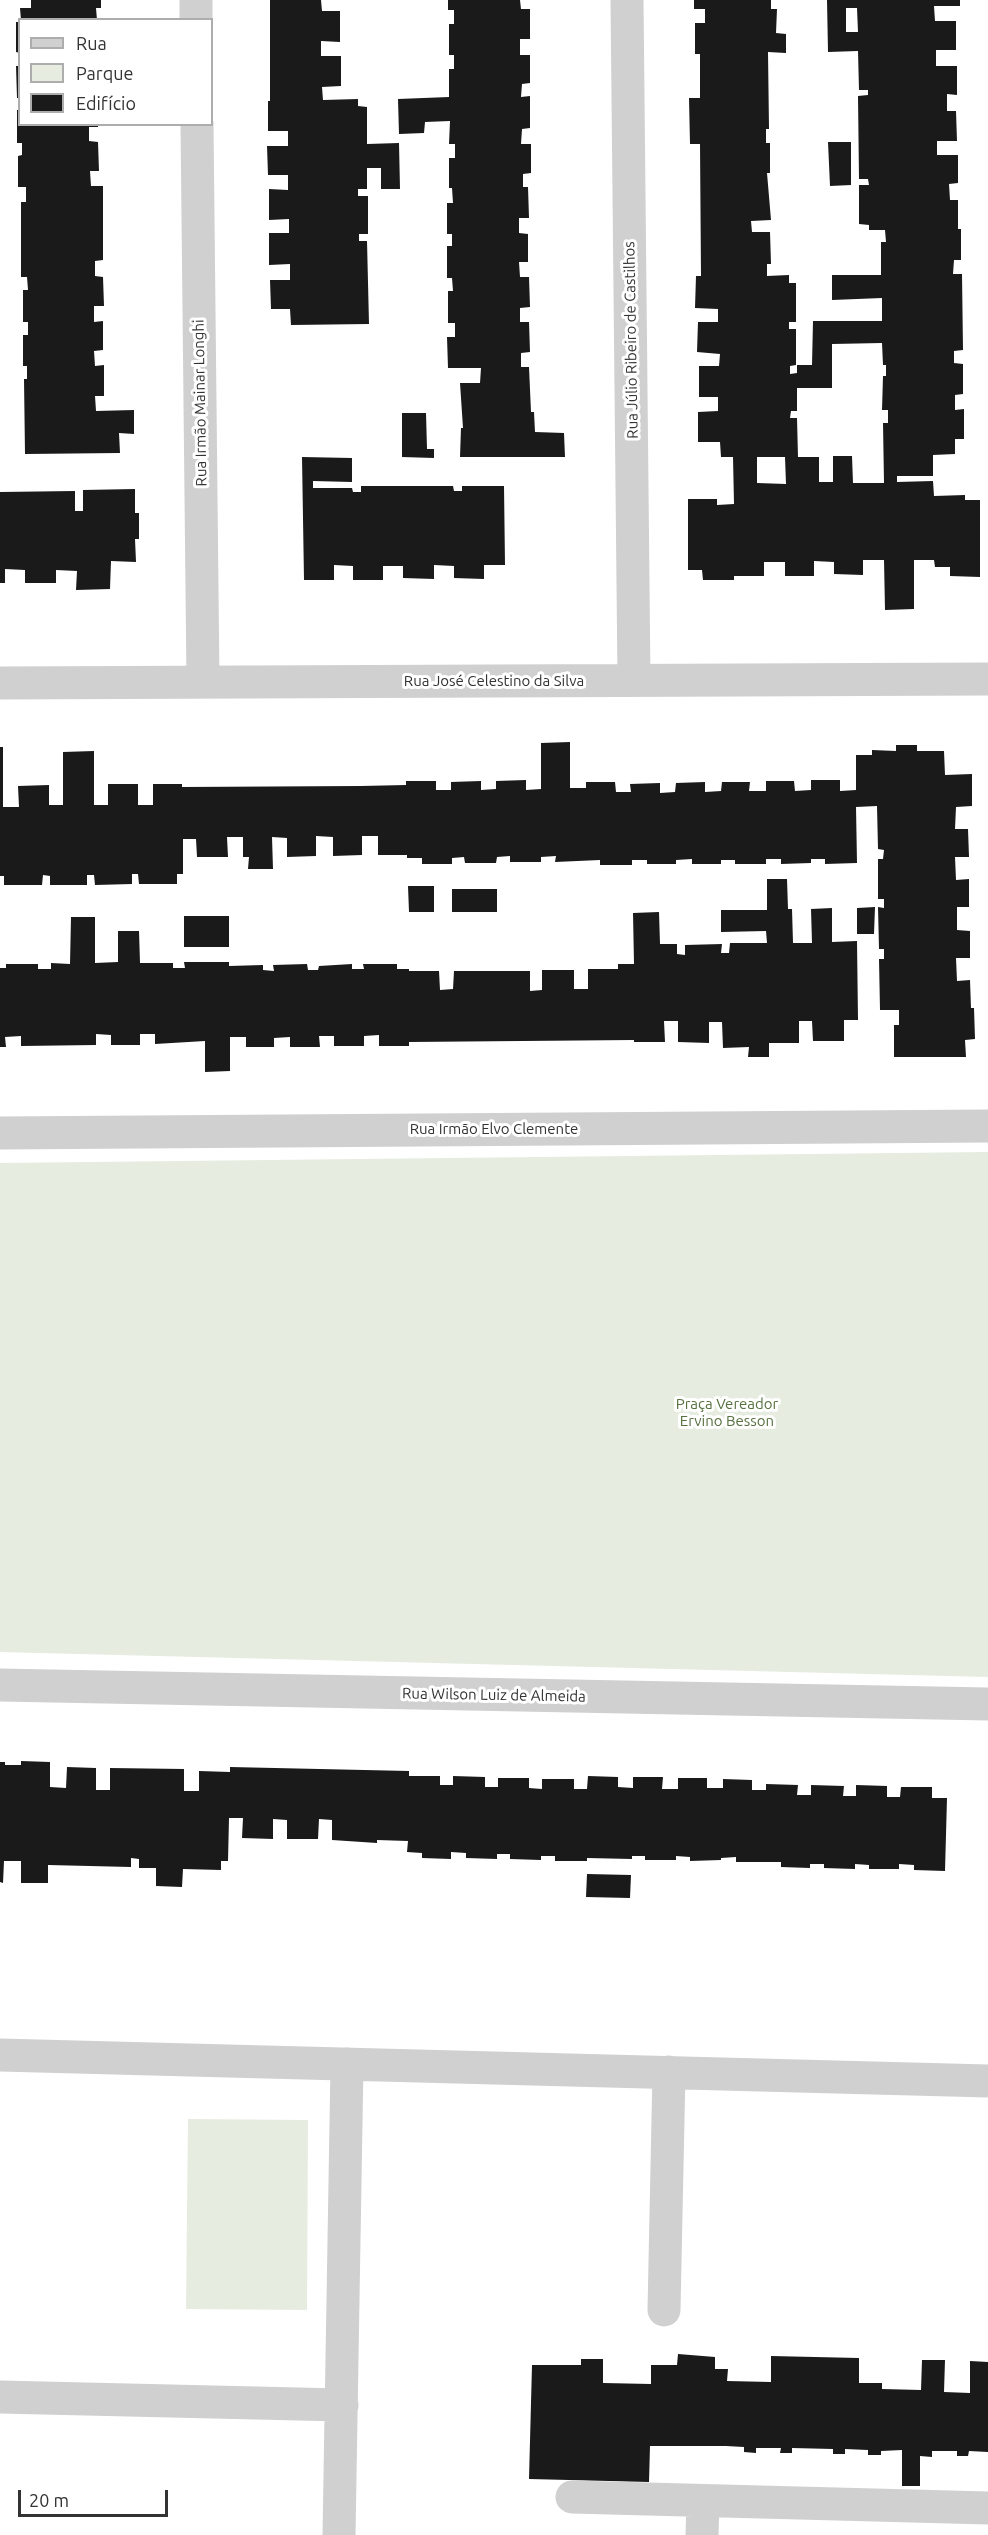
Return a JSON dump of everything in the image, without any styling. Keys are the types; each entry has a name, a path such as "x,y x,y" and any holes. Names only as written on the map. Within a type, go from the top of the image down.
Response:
{"street":[{"path":"196,0 196,18"},
{"name":"Rua Júlio Ribeiro de Castilhos","path":"627,0 634,680"},
{"name":"Rua Irmão Mainar Longhi","path":"197,126 203,682"},
{"name":"Rua José Celestino da Silva","path":"0,683 988,679"},
{"name":"Rua Irmão Elvo Clemente","path":"0,1133 988,1126"},
{"name":"Rua Wilson Luiz de Almeida","path":"0,1685 988,1704"},
{"path":"0,2055 988,2081"},
{"path":"339,2535 347,2064"},
{"path":"664,2310 669,2072"},
{"path":"0,2397 342,2405"},
{"path":"572,2498 988,2508"},
{"path":"702,2535 703,2500"}],"green space":[{"name":"Praça Vereador Ervino Besson","path":"988,1152 988,1677 0,1652 0,1163"},
{"path":"188,2119 308,2120 307,2310 186,2309"}],"building":[{"path":"31,0 101,0 101,8 96,8 97,18 21,18 20,8 31,8"},
{"path":"270,0 321,0 322,11 340,11 340,42 321,41 321,56 341,56 341,86 322,87 323,100 358,99 358,106 367,107 367,144 399,143 400,189 381,189 381,168 367,168 367,189 358,189 358,196 368,196 368,234 359,234 359,241 367,241 369,324 291,325 290,309 271,309 270,280 290,280 290,264 269,265 269,233 289,233 289,219 269,220 269,189 288,190 288,175 268,175 267,146 288,146 288,131 268,131"},
{"path":"448,0 520,0 521,9 530,9 530,39 520,39 520,55 530,55 530,83 522,84 521,97 530,96 530,128 522,129 521,144 531,144 531,173 523,174 523,187 528,187 529,218 519,218 519,233 528,234 528,262 519,262 520,277 529,277 530,307 520,308 520,322 529,322 530,352 521,353 521,367 529,367 531,412 534,412 535,432 564,433 565,457 460,457 461,428 463,428 460,383 480,383 481,368 448,368 447,337 455,337 455,323 448,323 448,291 453,291 452,278 447,278 447,246 452,246 452,234 447,234 447,203 453,203 452,188 449,188 449,158 455,158 455,144 449,144 450,121 425,122 424,133 399,134 398,99 449,97 449,69 454,69 454,55 449,55 449,24 454,24 454,10 448,10"},
{"path":"694,0 771,0 771,9 777,9 776,33 786,34 786,53 768,52 769,129 766,129 766,143 770,143 770,173 767,173 771,220 751,221 752,232 770,232 771,264 767,264 767,276 789,275 789,283 796,283 796,322 789,322 789,329 796,329 796,365 790,366 790,374 797,373 797,365 812,365 813,321 882,321 882,298 832,300 832,275 881,275 881,242 886,242 885,230 869,230 869,225 859,224 859,185 869,185 868,179 859,179 858,96 868,95 868,90 859,90 858,51 828,52 827,0 960,0 960,6 934,6 935,21 956,21 956,50 936,50 936,66 957,66 957,95 947,94 947,111 956,111 957,141 937,141 937,155 958,155 958,183 949,184 950,200 958,200 958,229 961,229 961,260 954,260 953,274 962,274 963,350 954,351 954,363 963,364 963,394 955,395 955,410 964,409 964,439 955,439 955,454 933,455 933,476 897,476 897,482 933,481 934,496 965,495 965,500 980,500 980,577 950,576 950,567 935,567 934,560 914,560 914,609 885,610 884,560 863,560 863,575 834,574 834,562 814,561 814,576 785,576 785,562 764,562 764,576 734,576 734,580 703,580 702,570 688,570 688,499 717,499 717,505 734,504 733,457 721,457 720,442 698,442 698,412 718,411 718,397 699,397 699,366 719,366 720,354 697,352 698,322 718,322 718,309 695,308 696,276 701,276 700,144 690,144 689,98 700,98 700,54 695,54 695,23 705,23 705,9 694,9","holes":["846,8 857,8 858,32 846,32","882,343 883,365 886,365 886,376 883,376 882,410 888,410 888,423 883,423 884,483 853,483 852,456 833,456 833,482 819,482 819,457 798,457 797,418 790,418 791,411 797,411 797,388 832,388 832,344","757,457 785,457 786,484 757,483"]},
{"path":"16,22 18,22 18,52 16,52"},
{"path":"16,66 18,66 18,98"},
{"path":"17,110 18,126 98,126 89,127 89,141 98,142 99,171 90,171 91,186 103,186 103,260 95,261 95,276 103,277 104,306 94,306 94,322 103,321 103,350 94,351 95,366 104,365 104,396 95,396 96,411 134,410 134,434 119,433 120,453 25,454 24,379 27,379 27,366 23,366 23,335 28,335 28,322 23,322 23,290 28,290 27,277 21,277 21,202 26,202 26,187 18,187 18,156 22,155 22,143 17,143"},
{"path":"828,142 851,142 851,185 830,186"},
{"path":"402,413 426,413 427,449 434,449 434,458 402,457"},
{"path":"302,457 352,458 352,482 313,481 313,488 352,488 353,492 361,492 361,486 453,486 454,491 462,491 462,486 504,486 505,565 484,565 484,579 454,578 454,566 434,565 434,579 403,578 403,566 383,566 383,580 353,580 353,566 334,565 334,580 304,580"},
{"path":"135,489 135,513 139,513 139,539 135,539 136,562 111,561 110,589 76,590 77,571 56,570 56,583 25,583 25,570 5,569 5,583 0,583 0,492 75,491 75,511 83,511 83,490"},
{"path":"570,742 570,788 586,788 586,782 615,782 616,792 631,792 630,784 660,783 660,793 675,792 676,783 705,782 705,792 721,791 722,782 750,782 749,791 766,791 766,781 794,781 795,791 811,790 811,780 840,780 840,791 856,790 856,755 872,755 872,750 896,751 896,745 917,745 917,751 944,751 945,775 972,774 972,806 956,807 955,829 968,829 969,857 955,857 956,880 969,879 969,907 957,907 957,930 970,931 970,958 956,958 957,981 970,980 971,1008 974,1008 975,1039 965,1040 966,1057 894,1057 894,1025 899,1025 899,1010 880,1010 879,959 884,959 884,949 879,949 878,907 884,908 884,899 878,899 878,859 883,859 884,850 878,849 877,806 856,807 857,863 825,864 825,859 811,859 811,863 781,864 781,859 766,859 766,864 735,864 735,860 721,860 721,864 692,864 692,859 676,860 676,864 647,864 647,860 632,860 632,865 600,865 600,860 555,862 556,856 541,857 541,862 510,862 510,856 497,857 496,863 465,863 464,857 452,858 452,864 422,864 422,858 407,858 407,855 378,855 378,836 362,836 362,855 333,856 333,837 316,836 316,856 287,857 287,838 272,837 273,869 248,869 249,857 243,857 243,837 227,837 228,857 197,857 196,839 183,839 183,874 177,874 177,884 139,884 138,874 132,874 132,884 95,885 94,875 87,875 87,885 50,885 50,876 43,875 42,885 4,885 4,876 0,876 0,747 3,747 3,807 19,807 18,786 49,785 49,805 63,805 63,752 94,751 94,805 108,805 108,784 138,784 138,805 153,805 153,784 182,784 182,787 361,786 406,785 406,781 436,781 436,790 451,790 451,782 481,781 481,790 496,789 496,781 526,780 526,790 541,789 541,743"},
{"path":"767,879 787,879 788,909 792,909 793,943 812,943 811,909 832,908 832,942 857,941 858,1020 844,1020 844,1041 813,1041 812,1021 799,1021 799,1043 769,1043 769,1057 748,1057 749,1047 723,1048 722,1022 709,1022 709,1043 678,1042 678,1021 664,1021 665,1042 634,1042 634,1040 409,1042 409,1046 379,1046 379,1035 364,1036 364,1046 334,1046 334,1036 319,1036 320,1047 290,1047 290,1037 274,1038 274,1047 246,1047 246,1037 230,1037 230,1071 205,1072 205,1041 155,1044 155,1034 140,1034 140,1045 111,1045 111,1035 96,1034 96,1045 21,1046 21,1036 5,1037 6,1047 0,1047 0,968 6,968 6,964 38,964 38,969 51,969 51,963 70,964 71,917 95,917 95,963 118,962 118,931 139,931 140,963 173,963 173,968 185,968 184,962 229,962 229,966 263,965 263,970 274,971 273,965 307,964 308,970 318,970 319,966 352,964 352,969 364,969 363,964 397,964 397,969 409,969 409,971 439,971 440,990 453,989 454,971 530,971 530,991 542,990 542,970 574,970 574,989 588,989 588,969 618,969 618,964 634,964 633,913 659,912 660,944 677,944 677,954 685,955 685,945 722,944 721,953 729,953 730,943 767,943 766,931 721,932 721,910 767,910"},
{"path":"408,886 434,886 434,912 409,912"},
{"path":"452,889 497,889 497,912 452,912"},
{"path":"875,907 874,934 857,934 857,908"},
{"path":"184,916 229,916 229,947 184,947"},
{"path":"21,1761 50,1762 50,1787 66,1788 67,1767 96,1768 96,1790 110,1790 110,1768 184,1769 184,1791 199,1791 199,1771 230,1772 230,1767 409,1771 409,1776 440,1776 440,1785 453,1785 453,1776 485,1777 485,1787 498,1787 498,1778 529,1778 529,1788 542,1789 542,1779 574,1779 574,1789 587,1789 588,1776 618,1777 618,1787 633,1788 633,1777 663,1777 662,1789 678,1789 678,1778 707,1778 707,1788 723,1788 723,1779 752,1780 752,1790 766,1790 766,1784 798,1785 797,1795 811,1795 811,1785 844,1786 843,1796 856,1796 856,1785 887,1786 887,1797 900,1797 901,1787 932,1787 932,1798 947,1798 945,1871 914,1870 914,1865 899,1864 899,1869 869,1869 869,1865 855,1864 855,1869 824,1868 824,1864 810,1864 810,1868 781,1867 781,1862 736,1862 736,1857 690,1861 690,1857 676,1856 676,1860 645,1860 645,1856 632,1856 632,1859 587,1858 587,1861 555,1861 555,1856 541,1856 541,1860 510,1859 510,1854 497,1854 497,1859 466,1858 466,1853 451,1852 451,1859 422,1858 422,1853 407,1852 408,1841 377,1840 377,1843 332,1840 332,1820 319,1819 318,1839 287,1839 287,1820 273,1819 273,1839 242,1838 243,1818 229,1818 228,1861 221,1861 221,1870 183,1869 182,1887 156,1886 156,1868 139,1868 139,1859 131,1858 131,1867 48,1865 48,1883 21,1883 21,1861 4,1861 3,1883 0,1882 0,1762 5,1762 5,1765 21,1765"},
{"path":"587,1874 631,1875 630,1898 586,1897"},
{"path":"678,2354 715,2357 715,2369 728,2369 727,2381 771,2382 771,2356 859,2358 859,2383 882,2383 882,2389 921,2390 922,2360 945,2360 944,2392 970,2393 970,2361 988,2362 988,2452 969,2451 968,2456 957,2456 957,2451 932,2451 932,2457 920,2456 920,2486 902,2486 902,2450 881,2451 881,2455 868,2455 868,2450 845,2449 845,2454 833,2454 833,2449 792,2448 792,2453 780,2453 781,2448 756,2448 756,2453 744,2452 744,2447 726,2446 650,2446 649,2482 529,2479 532,2365 581,2365 581,2359 603,2359 603,2383 651,2384 651,2365 677,2365"}]}
